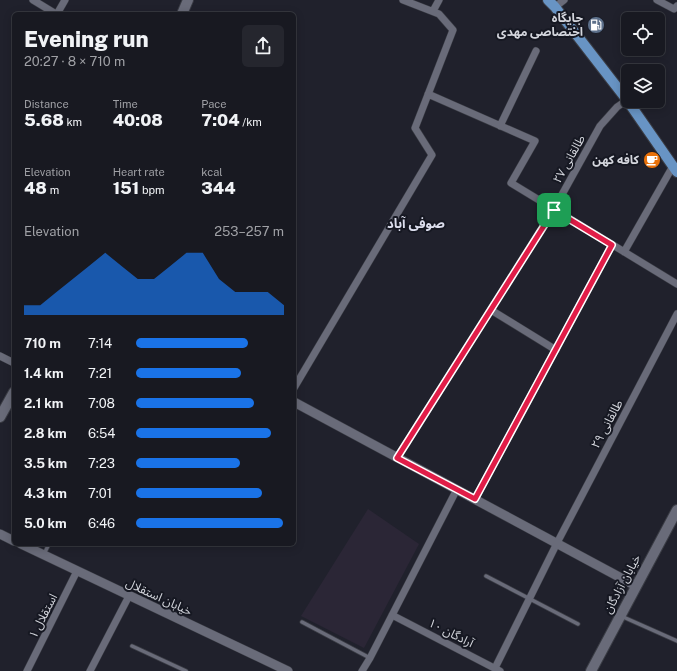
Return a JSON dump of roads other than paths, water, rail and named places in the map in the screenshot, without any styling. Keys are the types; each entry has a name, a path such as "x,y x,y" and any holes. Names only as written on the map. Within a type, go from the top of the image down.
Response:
{"main road":[{"path":"183,12 188,0"},
{"path":"552,4 621,92"},
{"path":"633,108 675,169"},
{"path":"0,418 12,396"},
{"name":"خیابان آزادگان","path":"591,671 677,510"}],"street":[{"path":"33,0 53,12"},
{"path":"57,12 65,0"},
{"path":"296,385 432,155 415,128 453,30 439,14 403,0"},
{"path":"433,11 439,0"},
{"path":"552,4 564,0"},
{"path":"657,0 674,9 677,6"},
{"path":"500,126 536,51"},
{"path":"428,94 535,141 511,184 677,284"},
{"name":"طالقانی ۲۷","path":"397,458 554,210 600,126 621,104"},
{"path":"624,252 675,169"},
{"path":"475,499 612,245"},
{"path":"491,310 556,350"},
{"name":"طالقانی ۲۹","path":"497,670 557,543 677,314"},
{"path":"0,356 12,362"},
{"path":"296,403 636,586"},
{"path":"362,671 457,489"},
{"path":"0,534 12,540"},
{"name":"خیابان استقلال","path":"25,546 288,671"},
{"name":"استقلال ۱","path":"27,671 77,571"},
{"path":"90,671 129,596"},
{"name":"آرادگان ۱۰","path":"392,615 497,670"}],"lane":[{"path":"43,554 48,546"},
{"path":"486,576 578,624"},
{"path":"620,616 677,641"},
{"path":"302,622 370,658"},
{"path":"132,646 186,671"}],"place":[{"name":"جایگاه اختصاصی مهدی","path":"596,25"},
{"name":"کافه کهن","path":"652,160"}],"district":[{"name":"صوفی آباد","path":"416,223"}]}
